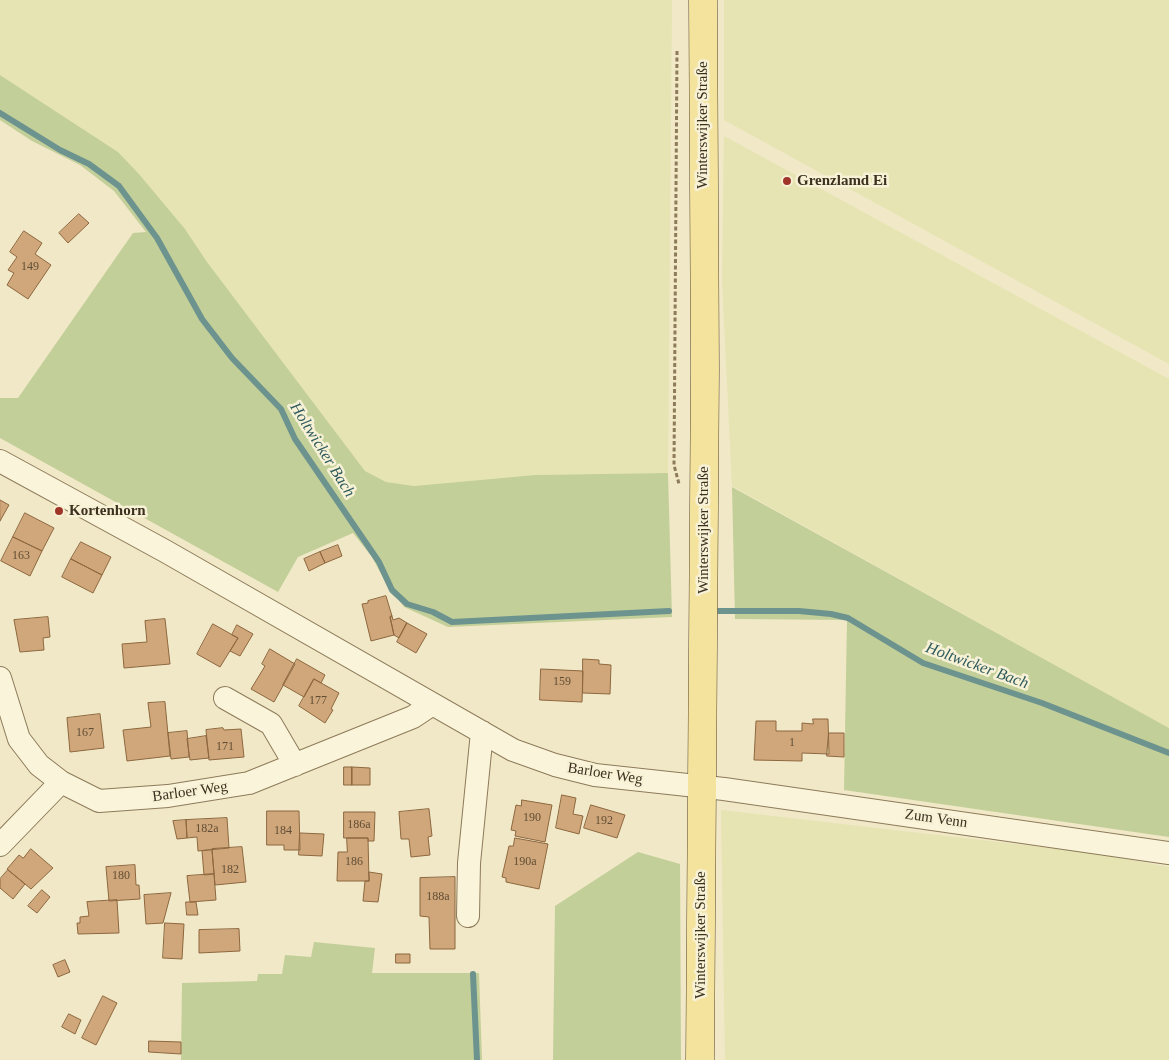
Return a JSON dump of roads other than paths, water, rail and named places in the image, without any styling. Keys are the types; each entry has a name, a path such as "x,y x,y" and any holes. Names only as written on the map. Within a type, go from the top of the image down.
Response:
{"main road":[{"name":"Winterswijker Straße","path":"700,1060 704,378 703,0"}],"street":[{"name":"Barloer Weg","path":"0,461 164,551 513,750 555,765 594,775 702,786"},
{"name":"Barloer Weg","path":"0,678 19,739 39,765 61,782 99,801 159,797 249,783 413,717 432,704"},
{"path":"225,698 271,724 295,765"},
{"path":"468,916 469,863 482,732"},
{"path":"0,845 61,782"},
{"name":"Zum Venn","path":"702,786 1169,853"}],"waterway":[{"name":"Holtwicker Bach","path":"0,113 60,150 89,164 119,186 157,238 202,319 232,358 281,409 295,439 379,562 392,590 407,604 433,612 452,622 669,611"},
{"name":"Holtwicker Bach","path":"718,611 799,611 831,614 848,618 923,663 1042,703 1169,753"},
{"path":"473,974 477,1060"}],"place":[{"name":"Grenzlamd Ei","path":"787,181"},
{"name":"Kortenhorn","path":"59,511"}]}
